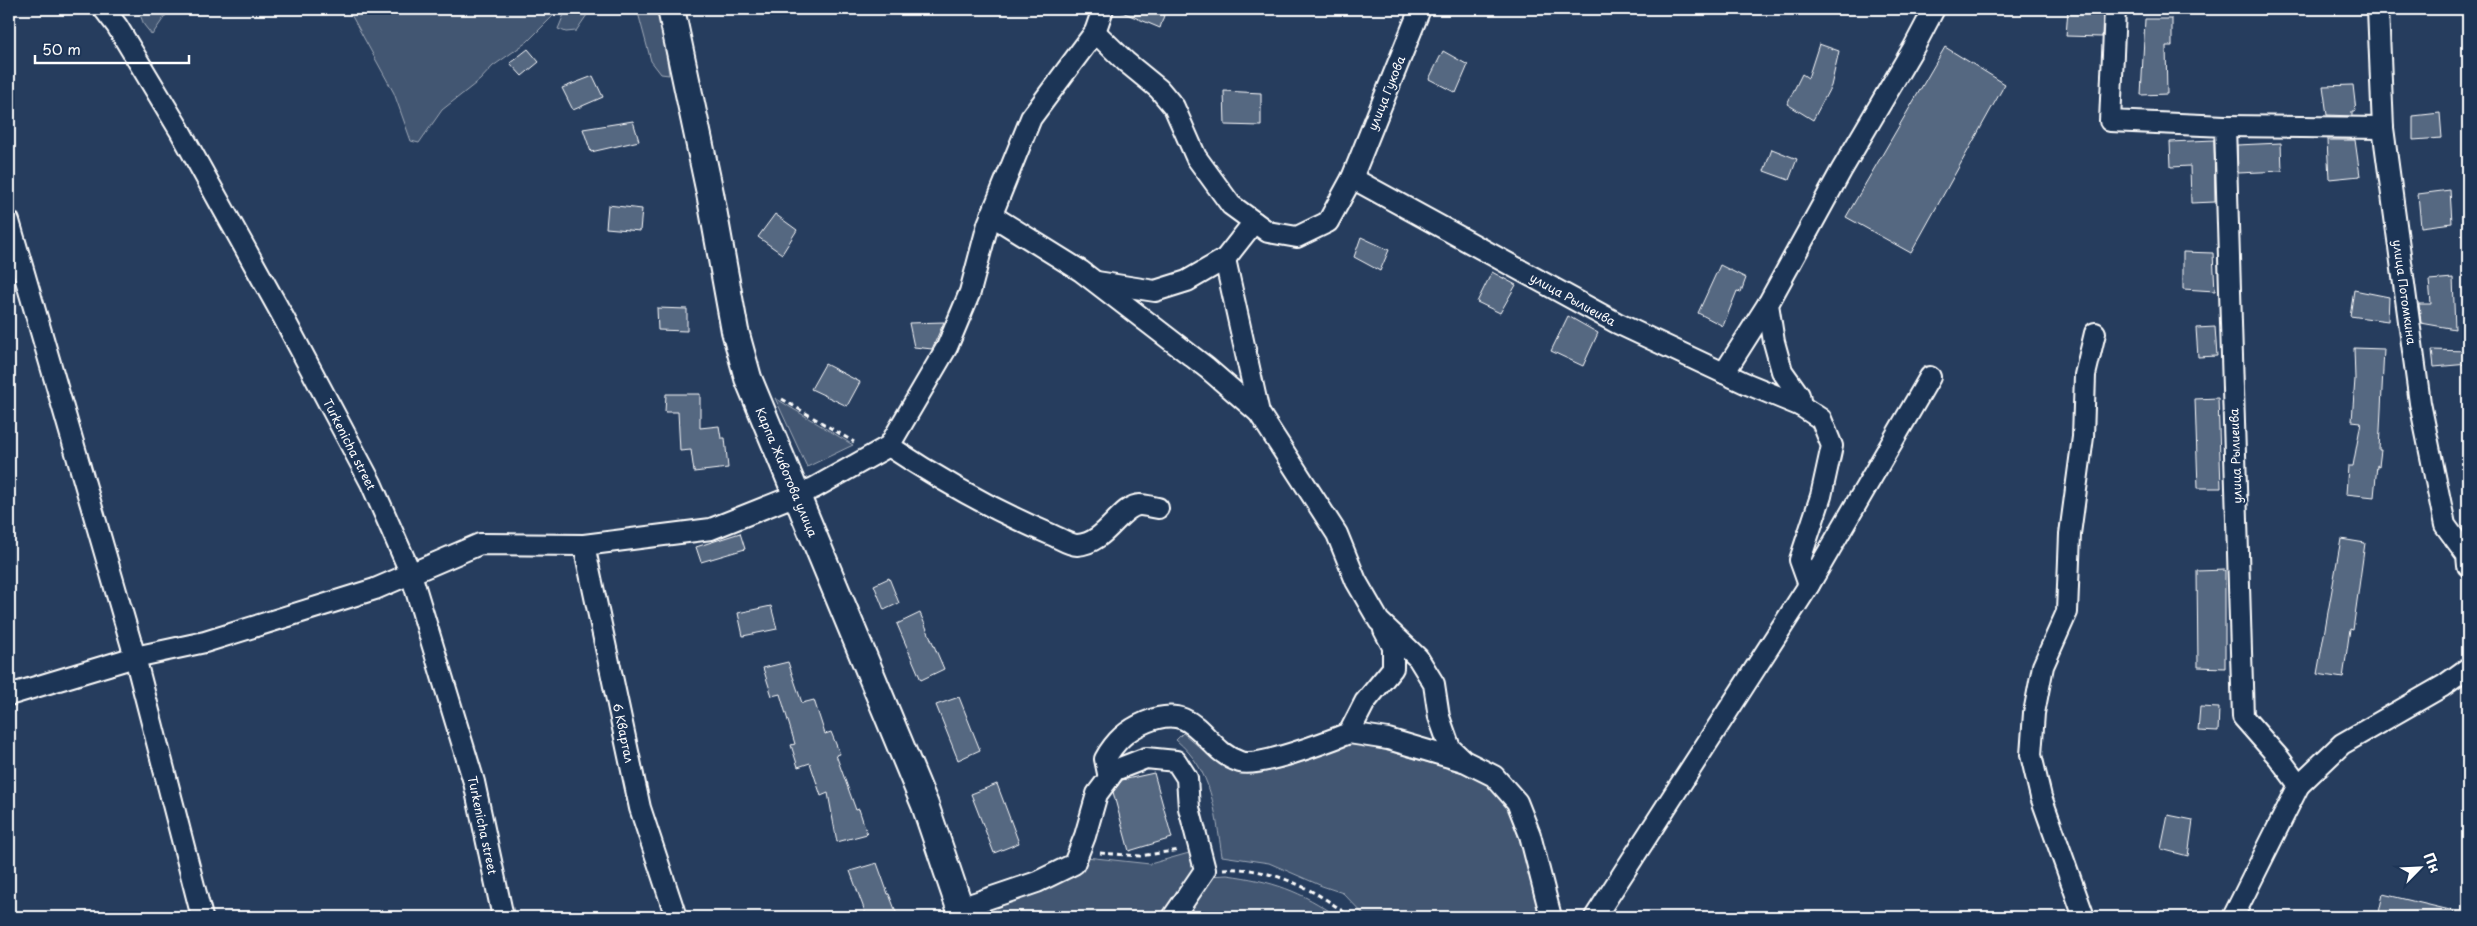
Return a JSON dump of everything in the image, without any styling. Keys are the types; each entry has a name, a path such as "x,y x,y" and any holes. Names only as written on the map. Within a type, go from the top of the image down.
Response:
{"main road":[{"name":"Карпа Животова улица","path":"671,9 710,193 734,331 748,378 925,805 961,913"}],"street":[{"name":"Turkenicha street","path":"104,9 117,26 179,129 281,313 371,483 411,574 474,782 503,917"},
{"path":"9,695 135,657 205,642 375,589 480,544 584,545 711,529 814,488 889,446 947,346 970,292 991,215 1031,118 1095,32 1103,9"},
{"name":"улица Гукова","path":"1095,32 1126,62 1159,89 1174,107 1196,157 1231,205 1268,232 1297,238 1328,222 1352,178 1420,9"},
{"path":"1724,374 1768,304 1934,9"},
{"path":"2115,9 2110,121 2225,126 2383,128"},
{"name":"улица Потомкина","path":"2378,9 2383,128 2420,403 2445,525 2468,559"},
{"name":"улица Рылиеива","path":"2225,126 2243,717 2279,758 2299,786"},
{"name":"улица Рылиеива","path":"1352,178 1617,323 1724,374 1801,406 1821,419 1832,446 1821,496 1800,560 1809,585"},
{"path":"991,215 1096,282 1207,368 1259,413 1337,534 1356,581 1393,647 1393,668 1364,702 1349,733"},
{"path":"9,221 135,657 202,917"},
{"path":"1096,282 1155,291 1187,281 1225,259 1254,222"},
{"path":"1225,259 1259,413"},
{"path":"1768,304 1774,342 1782,371 1799,395 1801,406"},
{"path":"2084,917 2041,797 2031,755 2034,713 2043,666 2067,612 2070,534 2083,437 2086,375 2094,333"},
{"path":"1595,917 1809,585 1930,377"},
{"path":"889,446 937,478 1041,530 1076,545 1091,542 1103,534 1124,512 1138,504 1158,508"},
{"name":"6 Квартал","path":"584,545 640,808 676,917"},
{"path":"1379,621 1418,658 1434,684 1439,717 1450,748 1464,761"},
{"path":"2233,917 2299,786 2342,744 2443,686 2468,668"},
{"path":"1109,778 1105,759 1115,741 1136,726 1159,716 1181,717 1207,736 1224,752 1240,762 1256,762 1280,756 1315,746 1349,733 1388,739 1440,756 1464,761 1494,776 1517,802 1530,835 1551,917"},
{"path":"961,913 1045,879 1074,864 1080,850 1096,794 1115,770 1146,758 1176,761 1187,778 1189,808 1205,870 1173,917"}],"path":[{"path":"779,398 855,443 864,459"},
{"path":"1080,850 1112,855 1140,856 1198,846"},
{"path":"1205,870 1238,868 1287,880 1331,902 1350,917"}],"shaded area":[{"path":"138,9 170,9 152,35 144,25"},
{"path":"348,9 591,9 576,31 566,32 558,29 565,12 555,14 527,42 493,66 480,80 442,110 419,143 411,141 394,93"},
{"path":"637,9 657,9 669,75 661,74 651,61"},
{"path":"775,398 853,445 807,467"},
{"path":"1183,733 1213,759 1234,772 1257,774 1294,765 1351,742 1488,780 1509,808 1524,854 1540,917 1366,917 1343,893 1269,863 1222,856 1214,808 1205,778 1198,765 1176,740"},
{"path":"1189,853 1198,865 1166,917 992,917 989,906 1086,857 1150,864"},
{"path":"1227,875 1258,880 1285,888 1311,900 1338,917 1181,917 1208,876"}],"building":[{"path":"1115,9 1166,9 1160,28"},
{"path":"2068,9 2103,9 2102,37 2066,36"},
{"path":"2145,19 2172,19 2172,46 2166,46 2167,94 2141,95"},
{"path":"1819,44 1839,51 1831,86 1813,120 1787,104 1802,74 1808,78"},
{"path":"1945,47 2005,84 1911,253 1846,217"},
{"path":"528,49 539,62 522,76 510,63"},
{"path":"1443,51 1468,65 1456,93 1429,79"},
{"path":"593,76 603,97 573,110 562,88"},
{"path":"2353,85 2356,111 2352,111 2352,116 2327,115 2323,86"},
{"path":"1224,91 1261,93 1261,126 1225,125"},
{"path":"2440,113 2442,138 2413,140 2413,116"},
{"path":"633,121 639,141 591,152 583,129"},
{"path":"2214,140 2215,202 2191,203 2190,166 2171,167 2170,142"},
{"path":"2327,140 2355,140 2360,176 2329,179"},
{"path":"2281,143 2282,171 2238,173 2237,145"},
{"path":"1772,149 1797,159 1789,180 1764,171"},
{"path":"2450,190 2452,223 2421,227 2418,194"},
{"path":"608,205 642,209 640,231 606,228"},
{"path":"775,214 797,230 782,254 758,237"},
{"path":"1361,237 1389,250 1380,271 1354,257"},
{"path":"2183,252 2213,253 2215,291 2183,289"},
{"path":"1720,265 1746,278 1741,292 1737,291 1723,326 1698,313"},
{"path":"1492,272 1516,285 1500,313 1477,302"},
{"path":"2453,278 2455,329 2421,323 2419,304 2431,304 2429,280"},
{"path":"2354,290 2389,297 2388,321 2350,316"},
{"path":"657,308 687,309 687,331 658,330"},
{"path":"1568,316 1598,333 1583,366 1551,351"},
{"path":"944,322 932,349 914,347 909,323"},
{"path":"2215,327 2217,356 2198,357 2196,328"},
{"path":"2354,348 2384,349 2379,450 2381,450 2379,466 2377,465 2374,497 2346,494 2348,466 2353,466 2361,422 2352,421 2355,379"},
{"path":"2432,350 2468,351 2468,364 2434,367"},
{"path":"825,364 860,382 847,406 811,389"},
{"path":"666,394 700,394 700,428 719,426 721,438 725,438 728,468 694,472 691,450 680,451 678,412 665,412"},
{"path":"2218,398 2221,488 2198,488 2195,399"},
{"path":"740,533 745,549 701,562 696,547"},
{"path":"2341,539 2365,543 2353,630 2350,629 2343,678 2317,674"},
{"path":"2225,570 2225,668 2198,667 2197,571"},
{"path":"889,578 899,603 884,610 874,585"},
{"path":"771,606 777,629 743,636 738,613"},
{"path":"920,613 944,669 921,680 897,624"},
{"path":"788,662 802,703 814,700 825,734 831,732 840,754 836,755 856,810 859,809 867,834 837,842 828,793 821,796 810,763 798,767 791,745 795,744 780,694 772,696 763,668"},
{"path":"959,697 980,750 958,760 936,705"},
{"path":"2200,707 2219,708 2218,732 2198,731"},
{"path":"1154,773 1172,838 1129,851 1113,792 1122,780"},
{"path":"997,784 1019,843 994,853 971,794"},
{"path":"2168,815 2193,820 2188,856 2161,849"},
{"path":"877,863 898,917 867,917 850,871"},
{"path":"2383,894 2454,911 2453,917 2378,917"}]}
